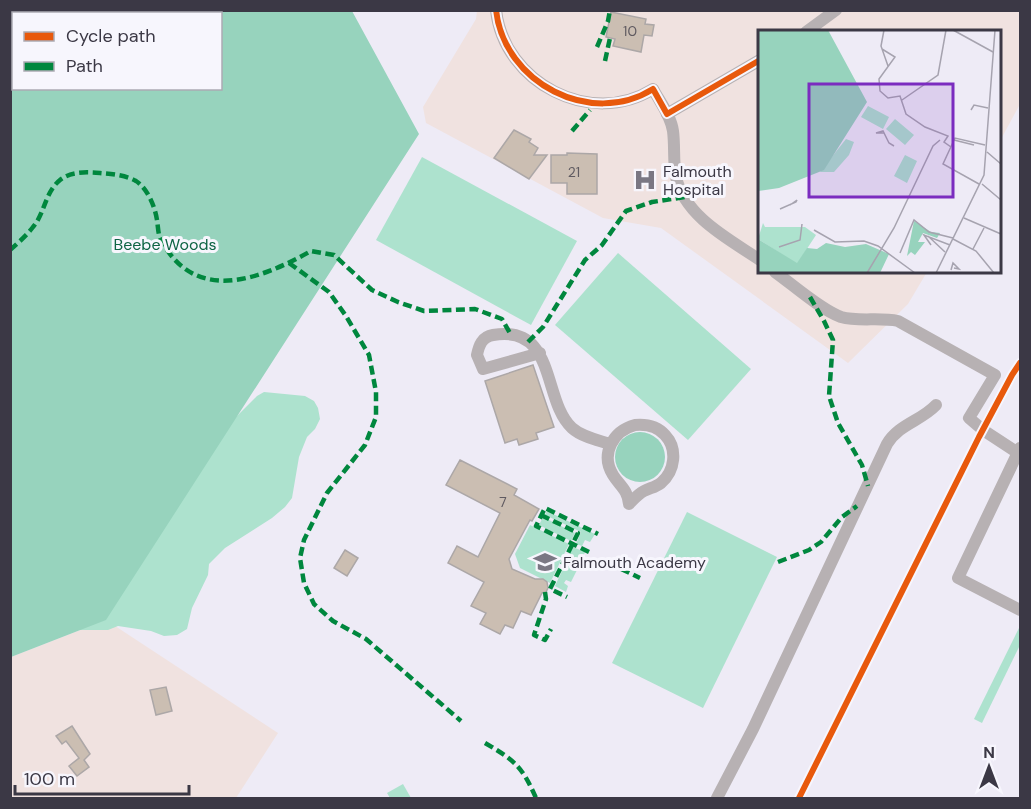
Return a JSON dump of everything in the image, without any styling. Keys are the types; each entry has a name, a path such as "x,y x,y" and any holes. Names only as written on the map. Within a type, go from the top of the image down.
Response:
{"street":[{"path":"496,10 497,19 510,50 538,83 556,95 575,101 607,103 630,100 653,89 673,130 676,174 685,197 693,209 710,225 758,259"},
{"path":"809,30 836,10"},
{"path":"667,114 758,61"},
{"path":"776,273 835,314 854,318 884,318 898,321 995,375 969,418 983,430 1019,450 958,578 1020,610"},
{"path":"540,353 483,369 477,355 483,339 490,335 511,335 528,342 540,353 564,418 571,428 580,434 610,444"},
{"path":"717,798 753,729 890,438 900,428 926,415 936,405"},
{"path":"641,424 654,427 664,434 671,445 674,457 672,467 662,482 645,491 629,504 628,495 609,468 610,444 628,427 641,424"}],"shaded area":[{"name":"Falmouth Hospital","path":"477,11 1020,11 1020,104 1001,139 1001,30 758,30 758,273 926,273 908,304 848,363 661,228 603,218 426,123 423,107 476,19"},
{"path":"106,620 278,733 236,798 11,798 11,657"}],"green space":[{"name":"Beebe Woods","path":"11,10 352,11 419,134 106,620 11,657"},
{"path":"422,157 577,241 531,325 376,240"},
{"path":"618,253 751,369 688,440 555,325"},
{"path":"264,392 305,396 314,401 318,408 320,419 315,429 307,437 299,457 292,498 285,507 225,548 209,564 208,575 192,608 187,629 177,635 164,636 151,631 118,626 108,630 76,630 236,417"},
{"path":"635,432 645,432 658,439 665,452 665,462 658,475 645,482 635,482 626,478 619,471 615,462 615,452 619,443 626,436"},
{"path":"547,511 595,534 590,542 585,540 582,546 576,544 581,532 545,515"},
{"path":"687,512 777,557 703,708 612,663"},
{"path":"543,517 575,533 571,541 539,525"},
{"path":"530,525 569,544 550,583 520,568 515,554"},
{"path":"573,547 585,552 581,562 577,560 575,563 579,566 571,582 566,580 564,583 568,586 566,592 555,586"},
{"path":"1020,626 1020,645 982,723 974,719"},
{"path":"403,784 411,798 390,798 387,793"}],"building":[{"path":"611,12 646,19 645,24 654,25 652,36 644,35 641,52 613,46 615,39 606,37"},
{"path":"514,130 531,139 529,142 538,148 534,155 547,155 529,179 494,158"},
{"path":"567,153 597,154 597,194 567,194 567,183 551,183 551,155 567,155"},
{"path":"533,365 554,427 536,433 538,439 519,445 517,439 505,443 485,381"},
{"name":"Falmouth Academy","path":"460,460 517,489 514,495 539,509 532,521 530,520 509,559 512,569 535,579 543,579 547,582 548,588 542,593 531,615 521,611 513,628 505,625 500,634 480,624 486,613 471,606 484,582 448,563 457,546 478,557 500,513 446,485"},
{"path":"345,550 358,558 347,576 334,568"},
{"path":"166,687 172,711 156,715 150,690"},
{"path":"72,726 90,754 84,760 89,767 77,776 69,766 79,758 66,741 62,744 56,736"}],"marked path":[{"path":"597,47 610,10"},
{"path":"605,61 610,38"},
{"path":"572,131 590,110"},
{"path":"10,250 37,221 51,190 60,180 79,173 118,175 136,181 144,189 155,210 160,238 174,259 191,272 209,279 229,280 270,271 311,251 334,255 372,290 398,302 424,311 475,309 502,319 511,335"},
{"path":"528,342 543,327 585,260 602,245 626,211 652,202 685,197"},
{"path":"289,263 329,292 346,316 369,355 376,392 376,417 365,445 327,493 304,540 300,558 304,583 314,604 333,621 366,639 461,721"},
{"path":"810,297 833,340 829,396 838,423 862,465 868,486"},
{"path":"778,562 809,550 821,542 842,517 857,506"},
{"path":"589,552 536,526 545,508 598,534"},
{"path":"541,515 578,533 550,589 567,597"},
{"path":"609,563 640,578"},
{"path":"545,592 546,599 534,635 545,640 551,629"},
{"path":"485,743 516,765 526,778 536,798"}],"cycle path":[{"path":"496,10 503,36 515,59 533,77 554,91 578,100 603,103 629,100 653,89 667,114 758,61"},
{"path":"799,798 979,437 1020,363"}],"place":[{"name":"Falmouth Hospital","path":"645,180"},
{"name":"Falmouth Academy","path":"545,562"}]}
